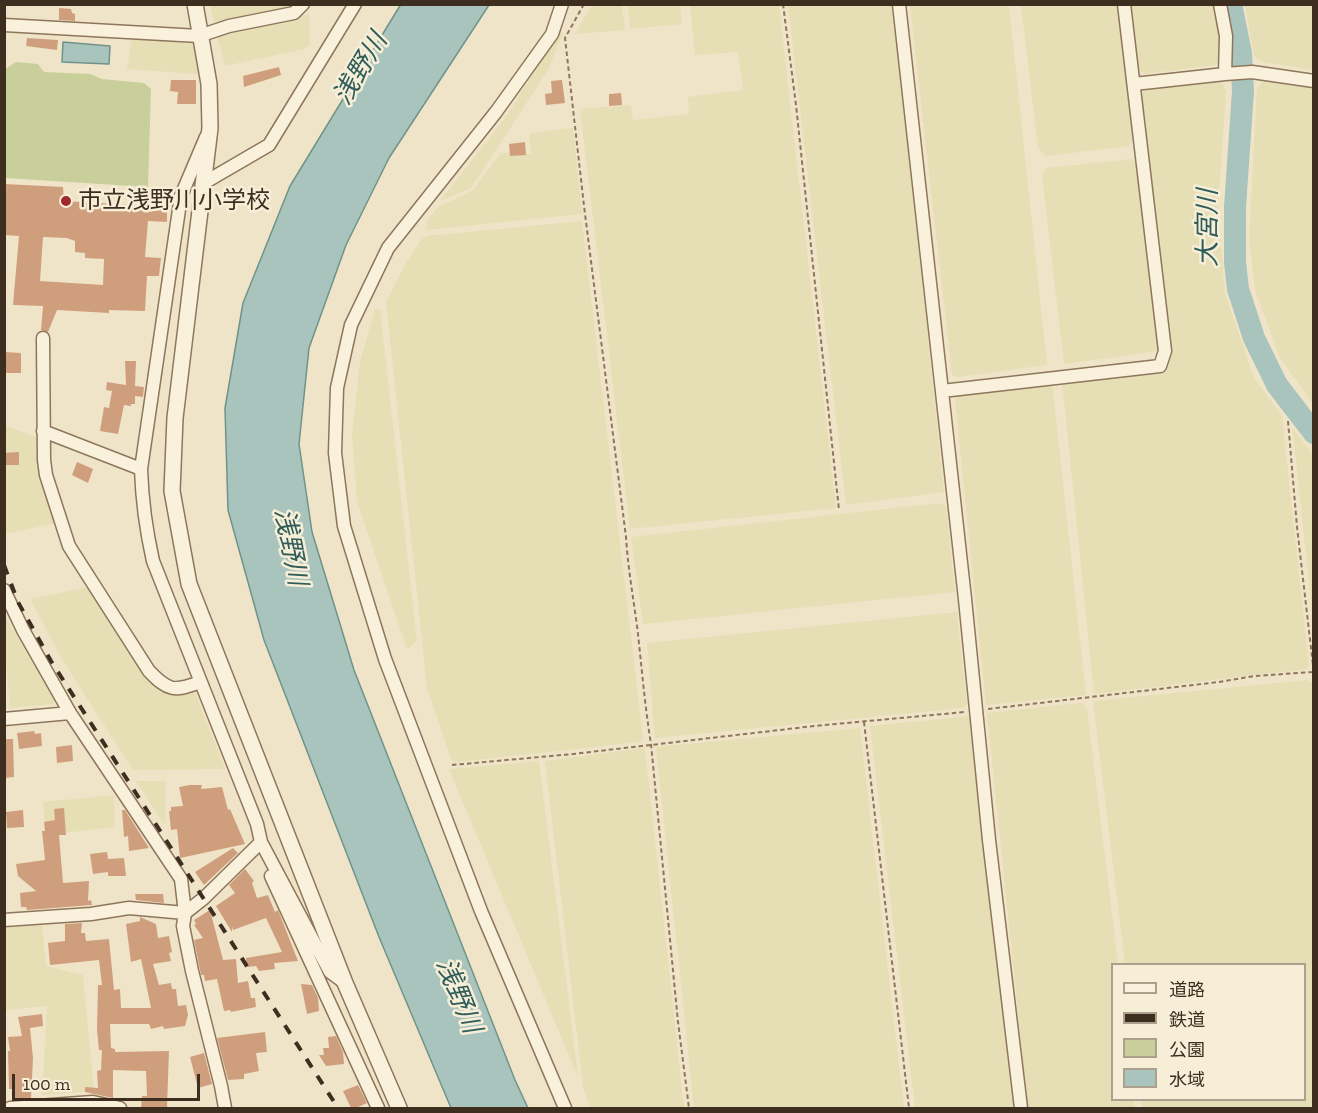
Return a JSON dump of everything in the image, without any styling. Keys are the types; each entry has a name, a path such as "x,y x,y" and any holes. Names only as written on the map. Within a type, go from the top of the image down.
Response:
{"street":[{"path":"195,4 209,84 210,128 175,418 172,491 189,584 345,983 399,1108"},
{"path":"4,25 200,36 229,26 294,13 303,4"},
{"path":"202,184 269,145 355,4"},
{"path":"562,4 552,34 496,112 388,248 351,325 337,388 335,453 344,526 385,659 481,911 565,1108"},
{"path":"899,4 1021,1108"},
{"path":"942,391 1160,366 1165,351 1124,4"},
{"path":"1220,4 1226,36 1227,74"},
{"path":"1134,84 1252,72 1314,81"},
{"path":"210,128 181,196 141,469 146,530 153,561 257,824 259,843 378,1108"},
{"path":"44,338 43,431 46,475 69,546 153,675 169,687 181,689 200,682"},
{"path":"43,431 141,469"},
{"path":"4,590 22,630 70,713 182,879 185,913 183,926 225,1108"},
{"path":"4,719 70,713"},
{"path":"259,843 330,972 345,983"},
{"path":"4,920 91,915 129,908 185,913 204,898 259,843"},
{"path":"10,1108 93,1102 120,1108"}],"path":[{"path":"584,4 565,39 626,537 629,579 638,632 644,701 651,744 678,1022 689,1108"},
{"path":"783,4 798,117 839,510"},
{"path":"452,765 976,711 1255,676 1313,673 1288,421"},
{"path":"864,722 909,1108"}],"shaded area":[{"path":"210,5 297,5 290,10 214,22"},
{"path":"592,5 622,5 625,30 575,34"},
{"path":"628,5 680,5 682,24 630,29"},
{"path":"690,5 779,5 836,508 630,529 580,109 631,105 633,120 689,114 688,97 743,90 738,52 695,55"},
{"path":"788,5 893,5 944,492 846,505"},
{"path":"910,5 1009,5 1047,365 958,377 952,375"},
{"path":"1021,5 1119,5 1134,138 1129,146 1046,156 1038,148"},
{"path":"1130,5 1217,5 1223,39 1222,57 1216,65 1144,74 1136,67"},
{"path":"1245,5 1313,5 1313,70 1263,62 1254,56"},
{"path":"309,14 310,45 304,49 225,66 217,35 220,33"},
{"path":"561,30 563,33 548,70 471,188 440,201 508,114"},
{"path":"132,38 193,44 198,74 127,69"},
{"path":"1266,79 1313,87 1313,404 1279,356 1255,290 1249,238 1257,88"},
{"path":"1221,81 1226,90 1218,211 1225,293 1254,378 1282,416 1309,666 1307,669 1094,694 1062,381 1164,370 1169,365 1171,353 1140,96 1145,90"},
{"path":"573,128 582,214 426,230 428,220 438,207 472,191 501,153 531,154 529,136 531,133"},
{"path":"1131,159 1136,163 1158,351 1064,364 1042,175 1047,168"},
{"path":"582,221 643,738 641,742 456,762 451,759 427,688 386,302 407,261 422,239 427,236"},
{"path":"375,309 380,309 417,641 407,649 357,501 352,435 360,362"},
{"path":"1052,381 1086,695 986,705 955,400 961,392"},
{"path":"4,425 38,438 58,523 5,534"},
{"path":"1292,427 1313,455 1313,621 1293,433"},
{"path":"938,503 946,506 955,592 643,624 631,537"},
{"path":"90,587 155,681 194,690 225,769 133,770 62,659 30,599"},
{"path":"957,612 967,704 963,708 655,738 647,643"},
{"path":"4,614 54,699 54,704 10,708"},
{"path":"1307,680 1312,682 1314,699 1313,1108 1142,1108 1141,1101 1306,1101 1306,963 1125,963 1093,701"},
{"path":"1081,703 1087,708 1118,963 1111,963 1111,1101 1134,1101 1135,1108 1028,1108 987,713"},
{"path":"969,716 1014,1108 915,1108 870,726"},
{"path":"860,728 904,1108 694,1108 656,747"},
{"path":"645,748 684,1108 590,1108 583,1086 545,761"},
{"path":"539,761 578,1077 449,769"},
{"path":"136,781 165,781 165,825"},
{"path":"114,795 115,827 46,835 43,802"},
{"path":"42,923 46,966 83,975 94,1091 42,1095 47,1006 5,1010 5,927"}],"green space":[{"path":"16,62 38,64 44,72 90,74 102,79 144,83 151,89 148,187 5,178 5,69"}],"water":[{"name":"浅野川","path":"401,4 489,5 389,158 346,245 309,348 299,444 312,532 354,670 528,1108 451,1108 379,937 264,640 228,510 225,408 243,303 290,186"},
{"path":"63,42 110,46 109,64 62,62"}],"building":[{"path":"59,8 71,9 75,14 75,21 59,20"},
{"path":"27,38 58,40 57,50 26,46"},
{"path":"279,67 281,75 244,87 243,76"},
{"path":"171,80 196,80 196,104 177,104 178,92 170,91"},
{"path":"562,80 565,103 546,105 545,94 552,93 551,81"},
{"path":"621,93 622,105 609,106 609,94"},
{"path":"525,142 526,155 510,156 509,144"},
{"path":"4,184 63,187 64,201 167,207 167,222 148,221 145,257 161,258 159,276 147,276 145,311 109,310 109,313 57,310 48,332 41,330 43,306 13,305 19,236 5,235 6,204 4,204","holes":["43,237 67,238 75,241 75,252 85,253 85,258 104,259 103,285 40,281"]},
{"path":"4,352 21,353 21,373 4,373"},
{"path":"125,361 136,361 135,386 144,387 143,397 135,396 135,404 124,405 118,434 100,431 104,407 109,408 112,391 106,390 107,382 126,385"},
{"path":"19,452 19,465 4,465 4,453"},
{"path":"77,462 93,469 88,483 72,475"},
{"path":"34,731 35,734 41,733 42,746 19,749 17,733"},
{"path":"4,739 13,739 14,777 4,778"},
{"path":"72,745 73,761 57,763 56,747"},
{"path":"202,785 201,789 222,787 228,810 230,809 245,844 180,858 177,829 171,830 169,811 171,807 183,806 179,787"},
{"path":"64,808 66,835 59,835 63,883 89,881 88,901 91,900 92,905 27,910 26,907 21,907 20,893 36,891 18,876 16,864 45,860 42,831 45,831 44,822 55,820 54,809"},
{"path":"23,810 24,827 7,828 6,812"},
{"path":"122,810 125,810 149,848 129,851 128,836 124,837"},
{"path":"233,848 238,853 204,885 195,872"},
{"path":"107,852 108,859 124,858 126,876 108,876 108,872 93,874 90,854"},
{"path":"245,869 254,881 252,883 257,898 268,895 275,912 278,910 298,961 274,963 275,969 259,971 256,966 247,967 246,958 282,952 266,918 233,930 232,927 232,932 216,906 235,893 229,885"},
{"path":"135,894 163,894 164,903 136,900"},
{"path":"210,910 223,960 236,959 238,983 248,981 251,998 255,998 256,1007 231,1012 230,1010 224,1011 217,979 205,981 204,975 201,975 194,940 203,938 194,925 196,924 194,920"},
{"path":"140,917 156,924 158,938 169,936 171,961 153,964 159,985 171,983 172,989 176,989 178,1006 186,1005 188,1015 185,1026 164,1029 163,1026 151,1029 149,1024 110,1024 111,1048 115,1049 115,1052 169,1051 167,1108 141,1108 142,1096 147,1096 146,1071 113,1070 113,1098 85,1092 85,1087 98,1088 97,1071 101,1070 102,1050 99,1050 97,1030 98,985 102,985 99,960 50,965 48,943 65,941 65,924 82,923 81,933 85,933 86,941 109,939 114,990 120,989 121,1008 151,1008 141,959 131,962 126,924 140,921"},
{"path":"301,984 312,985 318,998 319,1011 307,1014"},
{"path":"42,1014 43,1026 30,1028 33,1058 31,1098 14,1099 13,1089 9,1089 8,1037 22,1036 18,1017"},
{"path":"265,1032 267,1052 256,1053 259,1071 244,1074 244,1079 228,1080 217,1038"},
{"path":"336,1036 343,1052 344,1064 326,1066 319,1055 324,1055 323,1048 329,1048 328,1037"},
{"path":"204,1053 212,1084 198,1088 190,1057"},
{"path":"358,1085 367,1103 351,1108 343,1091"}],"waterway":[{"name":"大宮川","path":"1231,4 1241,53 1243,91 1235,207 1235,262 1238,289 1254,338 1277,385 1314,433"}],"railway":[{"path":"4,565 18,602 51,661 338,1108"}],"place":[{"name":"市立浅野川小学校","path":"66,201"}]}
